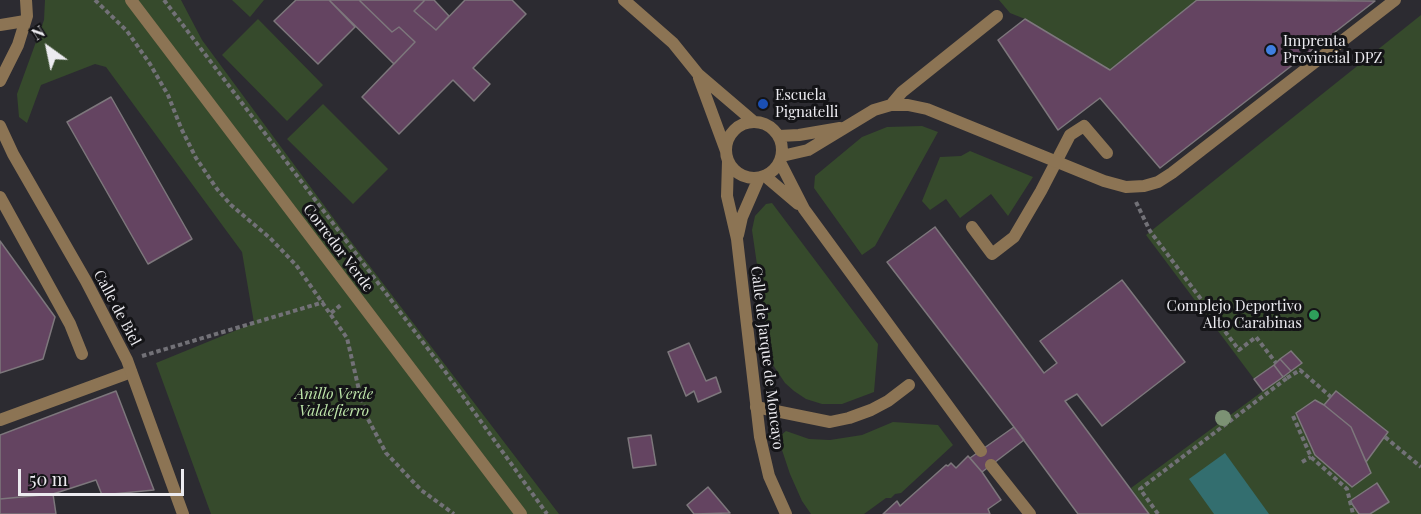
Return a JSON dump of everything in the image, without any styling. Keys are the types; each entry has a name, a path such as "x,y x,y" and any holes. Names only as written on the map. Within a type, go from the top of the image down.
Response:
{"street":[{"path":"0,81 18,45 27,16 26,0"},
{"name":"Corredor Verde","path":"131,0 521,514"},
{"name":"Calle de Jarque de Moncayo","path":"624,0 673,43 698,74 753,121"},
{"path":"981,451 804,209 781,159 782,142 779,136 771,126 753,121 739,126 734,131 729,137 727,156 733,169 750,178 762,177 771,173 781,159 808,150 874,110 891,105 908,105 927,109 1104,181 1126,187 1144,186 1158,182 1395,0"},
{"path":"891,105 902,92 997,16"},
{"path":"0,25 25,21"},
{"name":"Calle de Jarque de Moncayo","path":"698,74 727,156 727,196 737,239 756,406 765,462 786,514"},
{"name":"Calle de Biel","path":"0,126 13,154 86,280 129,366 183,514"},
{"path":"972,227 992,254 1014,237 1070,135 1084,126 1107,153"},
{"path":"779,136 844,127"},
{"path":"762,177 804,209"},
{"name":"Calle de Jarque de Moncayo","path":"737,239 742,217 762,177"},
{"path":"0,197 70,324 82,354"},
{"path":"0,420 129,366"},
{"path":"756,406 830,422 871,410 888,401 909,385"},
{"path":"991,465 1030,514"}],"path":[{"path":"95,0 127,31 150,64 168,95 180,128 196,158 218,189 296,265 348,338 368,419 386,453 421,490 454,514"},
{"name":"Corredor Verde","path":"164,0 447,374 547,514"},
{"path":"1134,199 1150,231 1239,350 1256,337 1276,363"},
{"path":"129,366 324,302"},
{"path":"1158,514 1140,489 1286,377 1300,370 1331,397"},
{"path":"1293,416 1311,457 1347,489 1353,514"},
{"path":"1384,437 1421,466"},
{"path":"1302,462 1311,457"}],"green space":[{"name":"Anillo Verde Valdefierro","path":"45,0 181,0 202,40 343,231 559,514 211,514 156,363 254,323 242,252 106,67 95,64 41,85 27,123 19,117 17,94 44,20"},
{"path":"232,0 264,0 250,17"},
{"path":"999,0 1197,0 1110,70 1025,19 1010,13"},
{"name":"Complejo Deportivo Alto Carabinas","path":"1421,15 1421,514 1149,514 1131,488 1263,391 1146,235"},
{"path":"258,19 323,85 287,121 222,55"},
{"path":"323,104 388,169 353,204 287,139"},
{"path":"922,126 938,132 875,246 862,255 814,188 815,176 862,137 887,127"},
{"path":"970,151 1033,177 1008,216 991,194 960,218 946,199 930,210 922,201 940,157 961,156"},
{"path":"772,203 878,344 874,392 842,404 822,404 806,399 794,391 785,383 771,362 752,230 755,216 766,204"},
{"path":"893,422 938,425 953,445 901,493 886,498 864,514 811,514 802,501 790,474 780,436 786,431 809,439 830,440 862,435"}],"water":[{"path":"1225,453 1269,514 1214,514 1189,479"}],"building":[{"path":"296,0 329,0 355,27 318,64 274,21"},
{"path":"329,0 359,0 392,32 399,27 415,42 394,64"},
{"path":"359,0 425,0 414,11 436,30 465,0 512,0 526,14 473,68 490,84 474,101 453,80 399,134 362,97 415,42 399,27 392,32"},
{"path":"425,0 434,0 449,16 436,30 414,11"},
{"path":"1197,0 1375,1 1160,168 1100,98 1058,130 998,40 1025,19 1110,70"},
{"path":"111,97 192,239 148,264 67,122"},
{"path":"935,227 1044,373 1057,363 1040,341 1122,280 1185,362 1102,426 1077,394 1065,401 1149,514 1078,514 887,262"},
{"path":"0,241 55,317 43,359 0,373"},
{"path":"689,343 706,381 716,377 721,392 698,402 694,391 686,396 668,352"},
{"path":"1291,351 1302,363 1291,371 1280,359"},
{"path":"1280,359 1291,371 1283,377 1274,365"},
{"path":"1274,365 1283,377 1263,391 1254,379"},
{"path":"116,391 154,490 102,495 96,480 53,494 0,499 0,435"},
{"path":"1336,391 1388,432 1366,462 1351,427 1324,405"},
{"path":"1315,400 1351,427 1371,473 1352,487 1315,455 1296,413"},
{"path":"1014,427 1024,440 982,472 970,458"},
{"path":"651,435 656,465 633,468 628,438"},
{"path":"968,456 1001,500 988,509 990,514 883,514 897,501 900,506 946,465 951,463 956,468"},
{"path":"1377,483 1389,502 1370,514 1359,514 1350,501"},
{"path":"708,487 730,513 694,514 687,505"},
{"path":"53,494 56,514 0,514 0,499"}],"place":[{"name":"Imprenta Provincial DPZ","path":"1271,50"},
{"name":"Escuela Pignatelli","path":"763,104"},
{"name":"Complejo Deportivo Alto Carabinas","path":"1314,315"}]}
